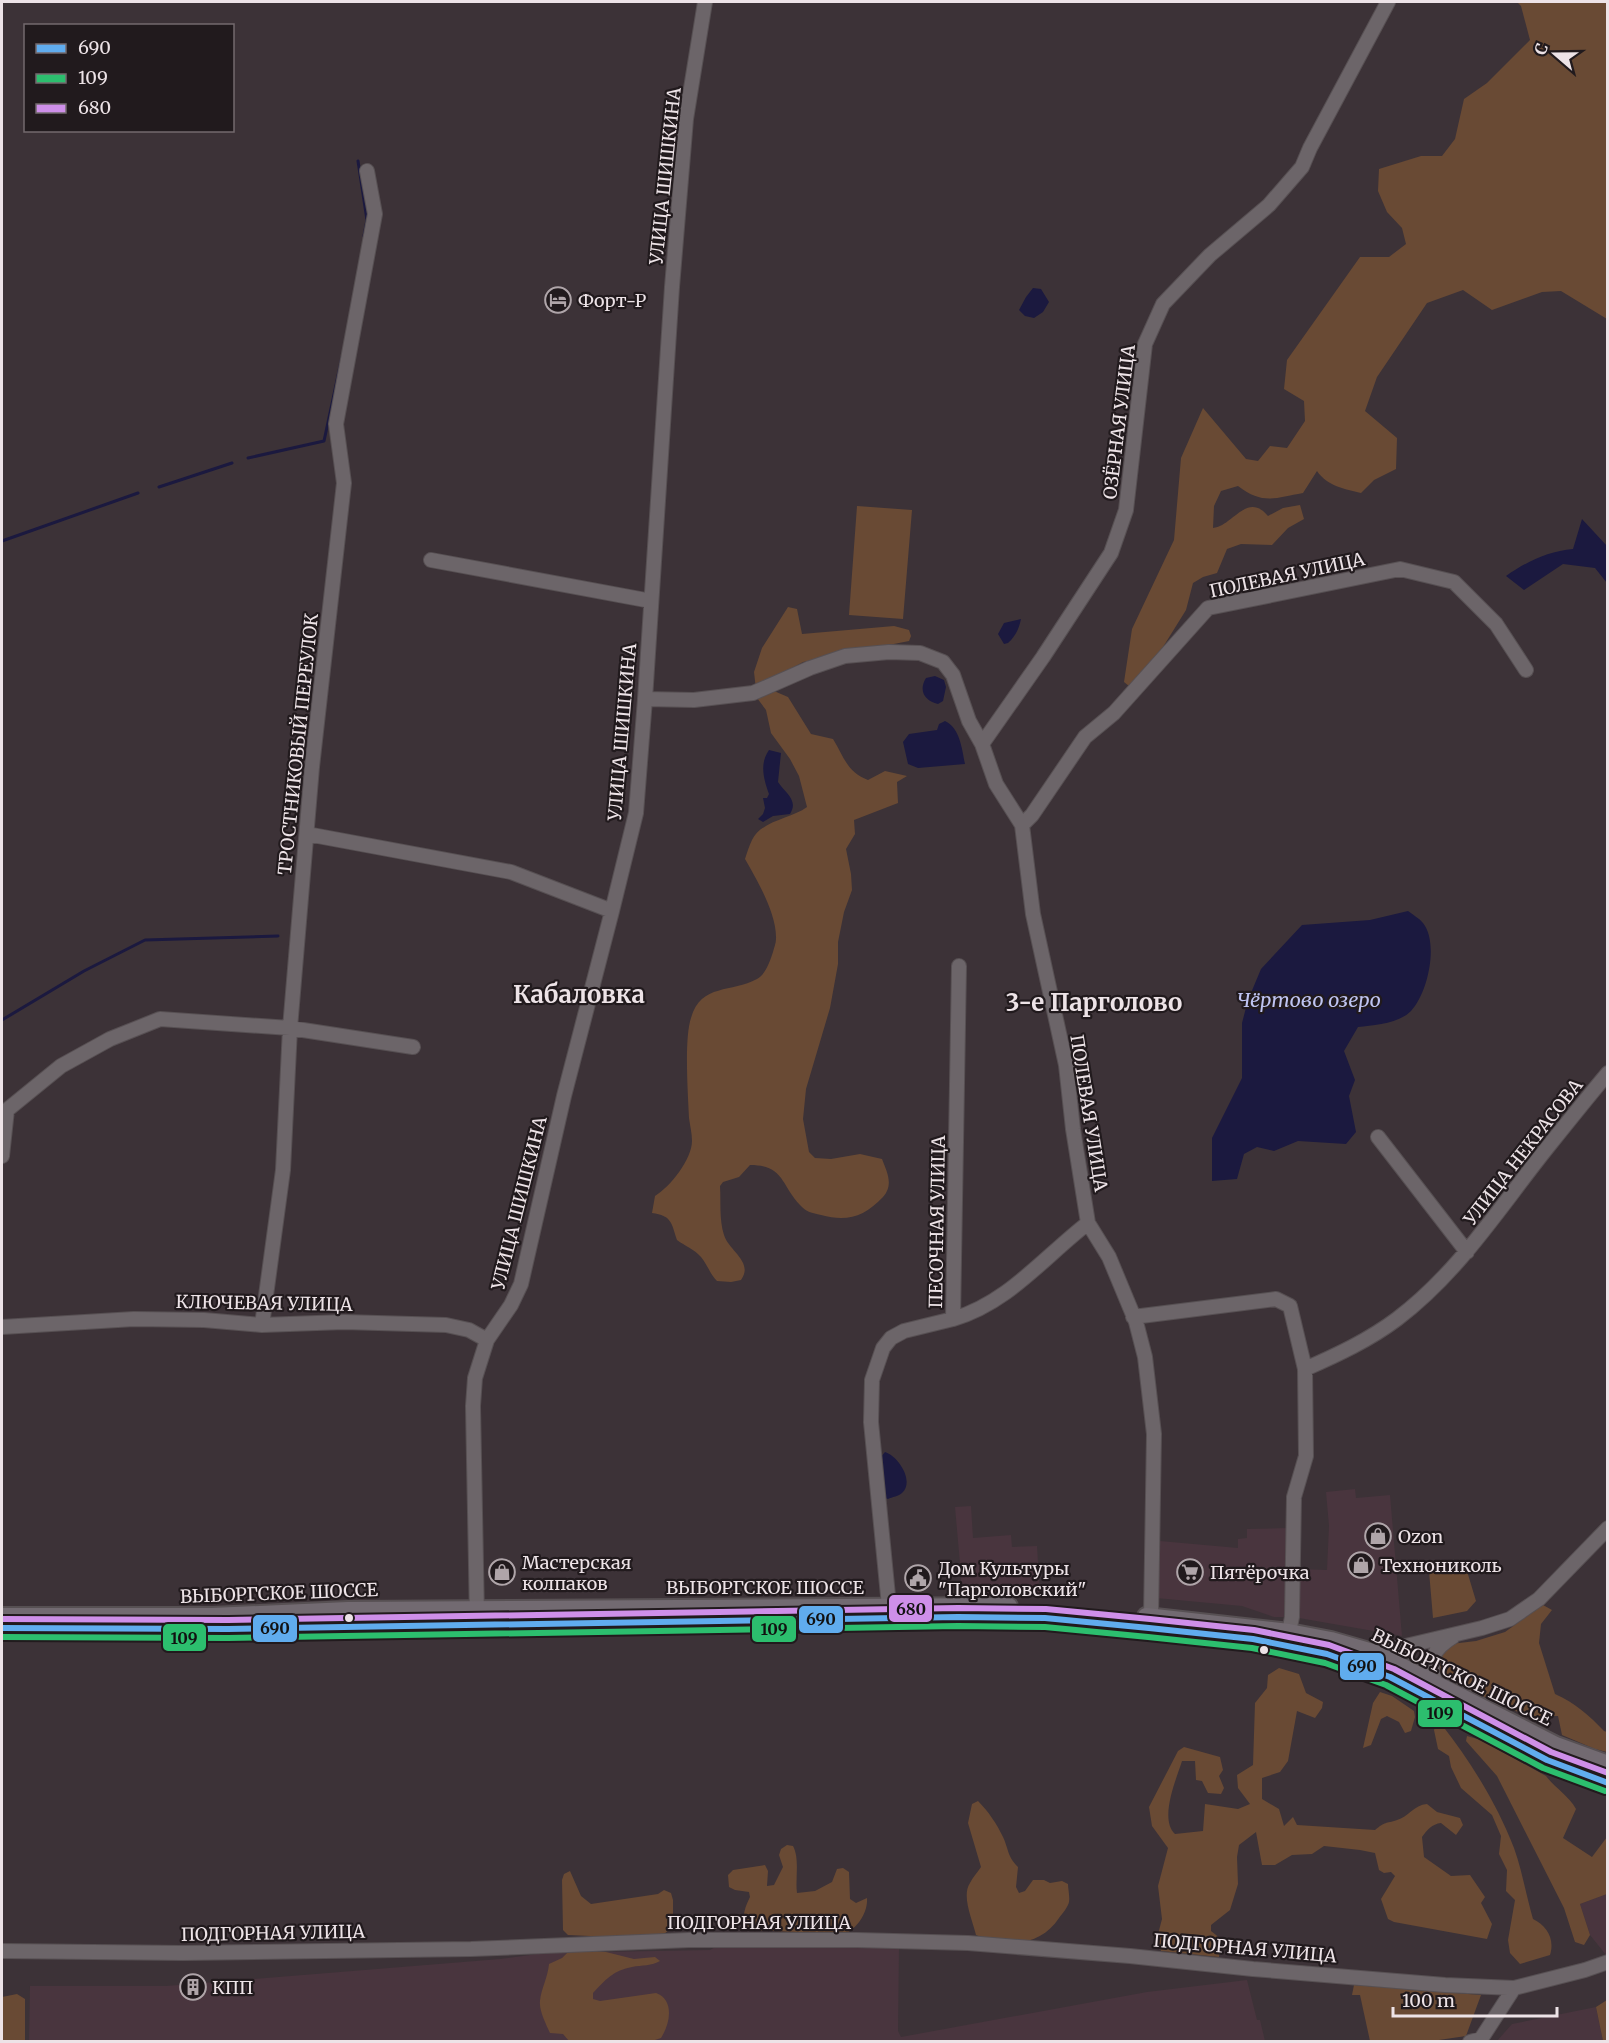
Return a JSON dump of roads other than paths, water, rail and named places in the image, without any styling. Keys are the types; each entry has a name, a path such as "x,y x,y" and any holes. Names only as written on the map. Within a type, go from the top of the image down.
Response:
{"main road":[{"name":"ВЫБОРГСКОЕ ШОССЕ","path":"2,1628 228,1629 477,1616 889,1606 1044,1606 1289,1632 1331,1640 1376,1653 1556,1745 1608,1764"},
{"name":"ВЫБОРГСКОЕ ШОССЕ","path":"2,1616 212,1616 348,1610 477,1616 1046,1618 1253,1639 1327,1654 1361,1665 1390,1677 1547,1760 1608,1783"}],"street":[{"name":"УЛИЦА ШИШКИНА","path":"477,1616 473,1406 475,1378 488,1340 511,1305 521,1284 564,1096 636,813 672,287 686,119 705,2"},
{"name":"ОЗЁРНАЯ УЛИЦА","path":"982,744 1111,553 1126,510 1145,344 1162,304 1210,255 1269,205 1302,167 1388,2"},
{"name":"ТРОСТНИКОВЫЙ ПЕРЕУЛОК","path":"262,1325 283,1170 290,1028 312,767 344,483 336,424 375,214 367,171"},
{"path":"431,560 651,601"},
{"name":"ПОЛЕВАЯ УЛИЦА","path":"1150,1617 1154,1434 1145,1357 1133,1317 1109,1257 1088,1223 1073,1129 1066,1065 1033,914 1022,825 1032,815 1085,737 1114,713 1208,608 1400,569 1454,582 1496,624 1526,670"},
{"path":"645,699 694,700 743,695 845,656 889,652 920,653 943,662 953,675 969,721 982,744 996,784 1022,825"},
{"path":"307,834 512,872 612,911"},
{"name":"ПЕСОЧНАЯ УЛИЦА","path":"889,1606 871,1422 872,1380 883,1348 891,1338 904,1331 953,1319 959,966"},
{"path":"2,1156 7,1110 61,1066 110,1039 159,1019 290,1028 413,1047"},
{"name":"УЛИЦА НЕКРАСОВА","path":"1305,1369 1347,1351 1397,1319 1441,1280 1467,1252 1608,1073"},
{"name":"УЛИЦА НЕКРАСОВА","path":"1378,1137 1467,1252"},
{"path":"953,1319 974,1313 996,1299 1029,1275 1088,1223"},
{"path":"1133,1317 1276,1299 1290,1306 1305,1369 1306,1456 1294,1497 1293,1617 1289,1632"},
{"name":"КЛЮЧЕВАЯ УЛИЦА","path":"2,1327 134,1319 204,1320 262,1325 344,1322 446,1325 469,1330 488,1340"},
{"path":"1376,1653 1510,1619 1539,1599 1608,1528"},
{"path":"1436,1684 1431,1667 1434,1654 1443,1643 1461,1632"},
{"name":"ПОДГОРНАЯ УЛИЦА","path":"2,1952 471,1949 689,1940 857,1940 968,1943 1445,1985 1514,1988 1606,1968"},
{"path":"1477,2041 1514,1988"}],"water":[{"path":"1033,288 1041,289 1049,302 1043,312 1034,318 1025,316 1019,310"},
{"path":"1582,519 1607,546 1607,583 1595,568 1563,564 1524,590 1506,576 1538,558 1573,549"},
{"path":"1021,619 1015,635 1004,644 998,634 1004,623"},
{"path":"935,676 944,680 946,687 943,701 938,704 926,698 923,691 926,678"},
{"path":"945,721 957,734 965,764 918,768 908,764 903,742 909,734 937,730 939,724"},
{"path":"769,750 781,753 778,782 790,797 793,805 790,814 773,816 763,822 758,819 765,808 763,798 767,798 769,794 763,766"},
{"name":"Чёртово озеро","path":"1408,911 1421,921 1428,932 1431,955 1426,981 1411,1011 1393,1021 1358,1027 1344,1051 1355,1080 1349,1096 1356,1132 1346,1144 1298,1141 1274,1151 1257,1147 1244,1154 1237,1179 1212,1181 1212,1138 1242,1078 1242,1023 1248,1000 1261,969 1302,925 1370,920"},
{"path":"885,1452 900,1464 907,1482 902,1493 888,1499 884,1494 880,1458"}],"waterway":[{"path":"358,161 367,220 364,236"},
{"path":"248,458 324,441 342,357"},
{"path":"159,487 232,463"},
{"path":"2,541 138,493"},
{"path":"2,1020 84,971 145,940 278,936"}],"place":[{"name":"Форт-Р","path":"558,300"},
{"name":"Ozon","path":"1378,1536"},
{"name":"Технониколь","path":"1361,1565"},
{"name":"Мастерская колпаков","path":"502,1572"},
{"name":"Пятёрочка","path":"1190,1572"},
{"name":"Дом Культуры \"Парголовский\"","path":"918,1578"},
{"name":"КПП","path":"193,1987"}],"district":[{"name":"Кабаловка","path":"579,994"},
{"name":"3-е Парголово","path":"1094,1002"}]}
